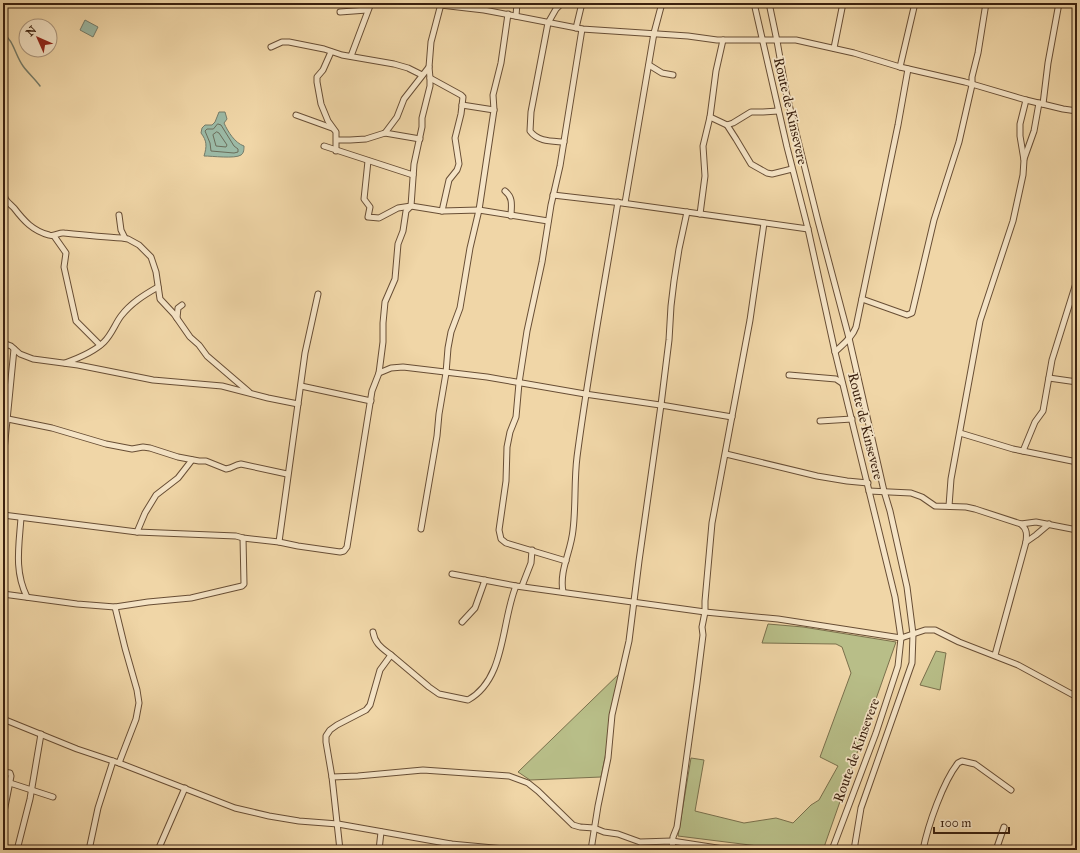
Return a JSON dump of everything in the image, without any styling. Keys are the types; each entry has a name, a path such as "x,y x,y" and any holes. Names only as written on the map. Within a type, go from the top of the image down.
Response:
{"street":[{"path":"351,56 367,10 371,3"},
{"path":"423,3 484,10 582,29 654,33 723,40 796,40 854,53 900,67 965,82 1026,100 1077,111"},
{"path":"516,16 517,3"},
{"path":"562,3 556,9 548,23 531,112 530,130 537,138 542,140 564,142"},
{"path":"576,28 582,3"},
{"path":"625,203 654,33 662,3"},
{"name":"Route de Kinsevere","path":"754,3 792,169 808,229 835,352 895,597 900,638 898,666 876,733 832,850"},
{"path":"769,3 778,41 786,92 849,338 884,491 890,511 907,587 913,634 912,664 861,808 854,850"},
{"path":"834,48 843,3"},
{"path":"900,67 915,3"},
{"path":"862,299 907,315 912,313 934,220 959,142 972,85 972,77 978,54 986,3"},
{"path":"1024,160 1034,131 1041,103 1059,3"},
{"path":"3,516 137,532 236,536 340,552 346,549 372,392 379,373 383,342 383,317 385,302 395,279 398,244 406,220 406,211 411,206 413,175 420,139 422,118 430,86 429,67 434,30 441,4"},
{"path":"340,12 367,10"},
{"path":"421,529 438,436 439,414 451,332 460,308 470,248 479,210 494,110 493,95 501,63 508,14"},
{"path":"566,561 503,541 499,535 499,530 506,481 507,447 510,432 516,417 519,383 527,331 542,262 548,221 564,142 582,29"},
{"path":"700,214 705,176 703,146 710,117 716,71 723,40"},
{"path":"271,47 282,42 289,42 394,64 408,68 422,75"},
{"path":"331,52 323,70 317,77 317,82 321,104 332,128 336,132 336,151"},
{"path":"649,65 662,73 673,75"},
{"path":"385,133 397,117 404,100 429,67"},
{"path":"835,352 854,333 856,327 908,69"},
{"path":"430,78 461,95 462,97 461,114 455,138 459,164 457,170 449,180 442,211"},
{"path":"949,506 951,479 980,321 1013,221 1023,175 1024,160 1020,136 1020,124 1026,100"},
{"path":"462,105 494,110"},
{"path":"727,125 752,112 773,112 778,111 778,109"},
{"path":"296,115 332,128"},
{"path":"710,117 727,125 751,164 767,173 772,174 777,174 792,169"},
{"path":"336,140 366,138 385,133 420,139"},
{"path":"324,146 413,175"},
{"path":"368,161 364,199 370,207 368,217 379,218 398,208 411,206 442,211 479,210 548,221"},
{"path":"3,175 3,184"},
{"path":"3,191 6,202 31,227 50,236 61,233 71,235 80,234 124,238 139,245 151,257 160,299 177,318 190,338 199,345 207,356 249,392"},
{"path":"505,191 511,198 511,216"},
{"path":"553,195 618,202 808,229"},
{"path":"563,592 561,579 573,529 577,459 585,394 618,202"},
{"path":"590,850 608,758 612,715 629,641 661,405 674,281 687,212"},
{"path":"119,215 121,230 124,238"},
{"path":"672,850 672,841 677,827 687,761 703,635 702,627 705,612 712,523 753,307 764,223"},
{"path":"54,236 66,253 64,267 76,322 100,345"},
{"path":"1023,451 1035,422 1043,411 1052,360 1077,280"},
{"path":"65,363 82,356 100,345 112,333 121,316 131,305 140,297 158,287"},
{"path":"279,542 305,353 318,294"},
{"path":"177,318 178,308 182,305"},
{"path":"3,343 11,346 20,354 33,359 65,363 153,380 222,386 298,404"},
{"path":"3,461 14,350"},
{"path":"379,373 391,368 403,367 487,377 732,417"},
{"path":"790,375 836,379 843,384"},
{"path":"1048,378 1077,382"},
{"path":"301,386 371,401"},
{"path":"8,419 52,428 106,444 132,449 143,447 150,448 192,460 206,461 226,469 241,464 288,474"},
{"path":"820,421 852,419"},
{"path":"960,433 1013,449 1077,462"},
{"path":"726,454 817,476 848,482 868,483"},
{"path":"137,532 145,513 156,495 178,478 192,460"},
{"path":"869,491 910,493 935,506 975,509 1021,524 1036,522 1077,530"},
{"path":"21,518 18,572 22,588 27,597"},
{"path":"995,655 1026,542 1026,530 1021,524"},
{"path":"1026,542 1044,530 1049,524"},
{"path":"3,594 115,607 191,598 242,586 244,582 243,538"},
{"path":"373,632 378,645 429,687 439,694 468,700 474,696 485,683 497,664 510,606 530,563 532,550"},
{"path":"452,574 519,586 705,612 778,619 900,638 925,630 935,630 959,642 1018,665 1077,697"},
{"path":"462,622 475,608 485,580"},
{"path":"115,607 125,648 138,690 139,703 136,719 119,763"},
{"path":"340,850 326,736 330,730 337,725 366,710 370,705 380,670 391,655"},
{"path":"3,719 77,749 119,763 235,808 269,816 299,821 338,824 451,844 516,850"},
{"path":"17,850 26,818 41,734"},
{"path":"923,850 942,794 958,763 962,760 975,764 1011,790"},
{"path":"89,850 98,808 113,761"},
{"path":"332,777 423,770 508,776 528,783 573,825 580,828 594,828 604,832 618,834 640,842 672,841 730,850"},
{"path":"3,772 10,774 10,783 3,817"},
{"path":"10,783 53,797"},
{"path":"158,850 185,788"},
{"path":"996,850 1004,827"},
{"path":"379,850 381,832"},
{"path":"451,844 451,850"},
{"path":"3,848 13,850"}],"green space":[{"path":"768,624 803,627 896,642 823,850 790,850 678,836 691,758 704,760 695,811 744,823 776,818 793,823 811,805 819,800 838,766 820,757 851,673 842,647 836,644 762,643"},
{"path":"936,651 946,653 940,690 920,685"},
{"path":"623,670 601,777 530,780 518,772"}],"water":[{"path":"85,20 98,27 93,37 80,30"},
{"path":"219,112 225,112 227,119 224,123 232,137 244,146 241,155 229,157 204,156 206,144 201,133 202,128 205,125 212,125 215,122"}],"waterway":[{"path":"3,33 10,40 20,62 40,86"}]}
